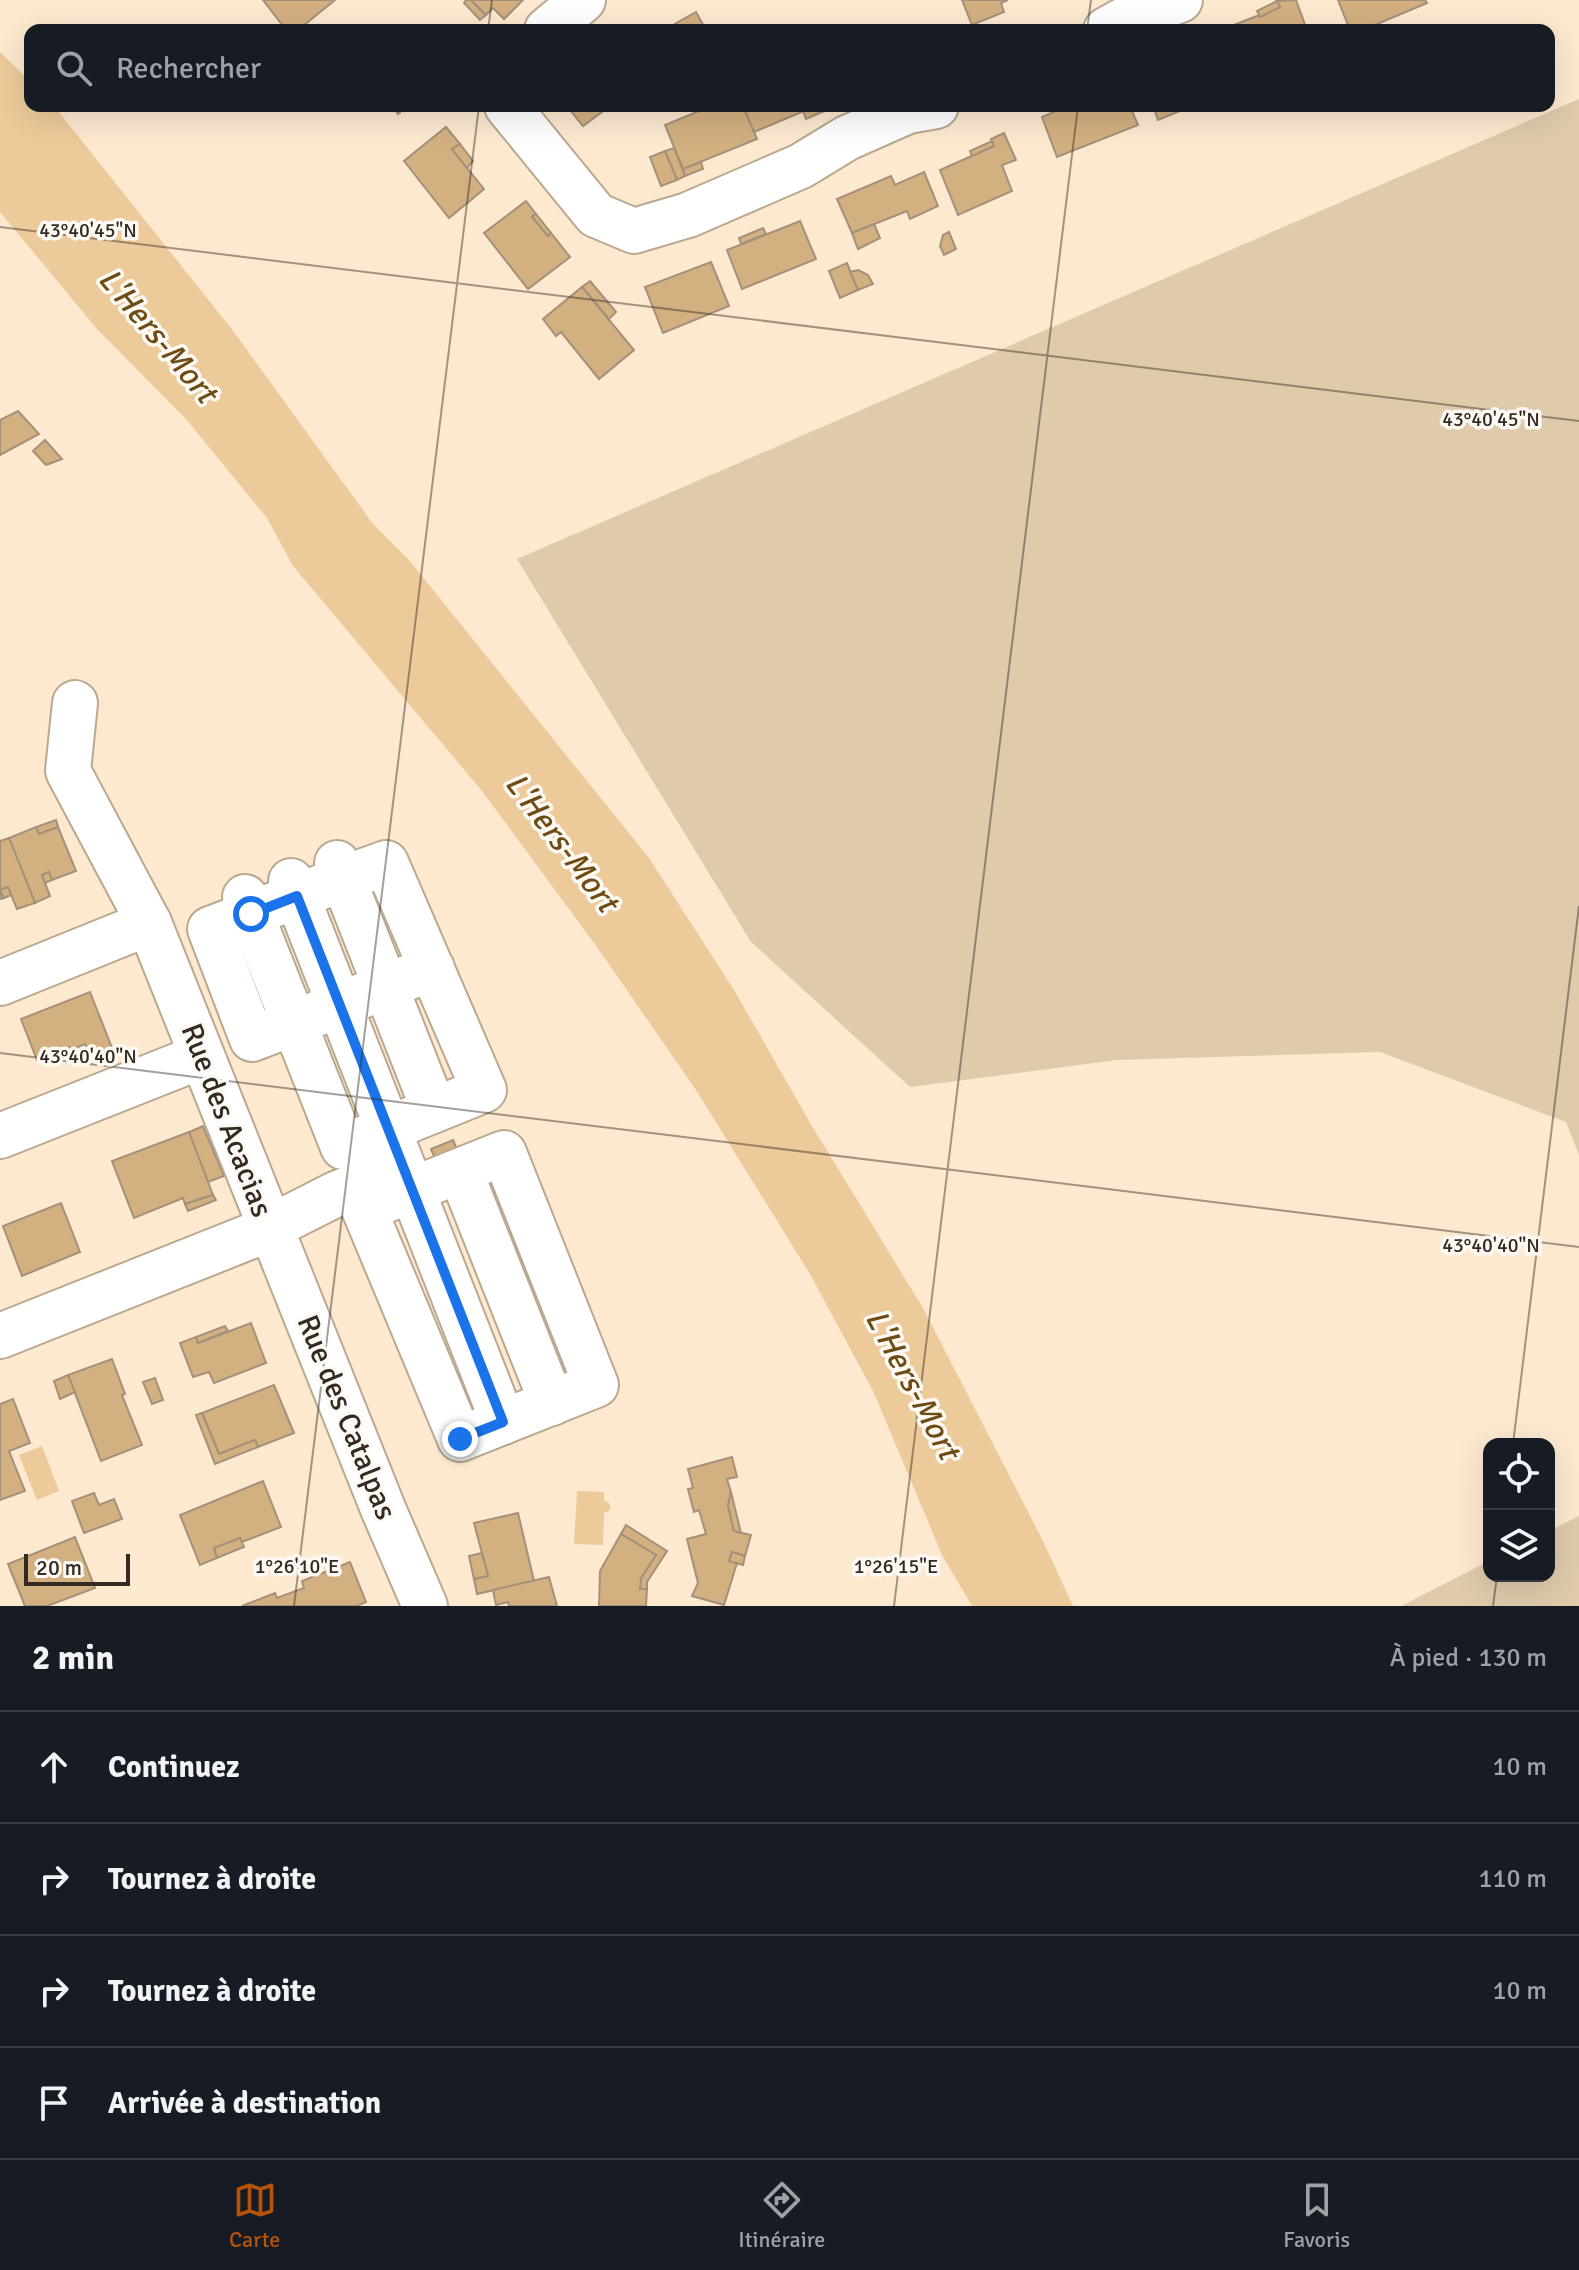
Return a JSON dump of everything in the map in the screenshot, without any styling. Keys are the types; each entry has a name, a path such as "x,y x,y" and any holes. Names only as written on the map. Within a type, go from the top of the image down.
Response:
{"street":[{"path":"554,24 583,0"},
{"path":"1117,24 1180,0"},
{"path":"512,112 596,215 634,231 688,215 801,166 847,138 906,112"},
{"name":"Rue des Acacias","path":"0,1336 272,1226 149,923 68,771 75,703"},
{"path":"340,871 248,905 343,1147 402,1162 460,1171 504,1153 596,1385 503,1422 464,1449 364,1209 402,1162 434,1110 484,1090 386,863 340,871"},
{"path":"340,871 434,1110"},
{"path":"294,888 503,1422"},
{"path":"0,983 149,923"},
{"path":"294,1023 432,968"},
{"path":"0,1136 202,1056"},
{"path":"272,1226 402,1162"},
{"path":"460,1171 552,1403"},
{"name":"Rue des Catalpas","path":"272,1226 384,1511 425,1606"},
{"path":"411,1324 550,1270"}],"shaded area":[{"path":"1579,99 1579,1155 1566,1122 1380,1052 1117,1060 910,1087 751,942 517,559"},
{"path":"1579,1516 1579,1606 1401,1606 1483,1564 1483,1582 1555,1582 1555,1528"}],"water":[{"name":"L'Hers-Mort","path":"0,52 24,75 24,112 59,112 234,332 373,524 409,560 649,858 734,990 812,1126 923,1308 1043,1541 1073,1606 972,1606 942,1555 874,1393 810,1274 696,1090 597,947 482,791 293,566 267,518 185,418 97,329 0,212"},
{"path":"42,1446 59,1491 37,1500 19,1455"},
{"path":"577,1491 604,1492 604,1500 610,1504 610,1510 604,1513 603,1545 574,1544"}],"building":[{"path":"263,0 335,0 305,24 281,24"},
{"path":"471,0 486,15 480,20 464,3"},
{"path":"471,0 523,0 504,19 493,8 486,15"},
{"path":"962,0 1008,0 1001,3 1004,12 972,24"},
{"path":"1296,0 1305,24 1236,24 1280,7 1277,1"},
{"path":"1338,0 1425,0 1427,3 1377,24 1348,24"},
{"path":"1277,1 1280,7 1260,17 1257,11"},
{"path":"696,12 703,24 675,24"},
{"path":"572,112 602,112 583,126"},
{"path":"696,112 746,112 757,139 683,169 665,125"},
{"path":"746,112 802,112 754,132"},
{"path":"803,112 822,112 806,119"},
{"path":"1053,112 1133,112 1138,125 1057,157 1042,117"},
{"path":"1155,112 1177,112 1158,120"},
{"path":"446,127 460,144 452,149 484,189 449,218 404,161"},
{"path":"1004,133 1016,160 1002,165 1012,191 958,215 940,170 994,146 991,139"},
{"path":"992,141 994,146 972,156 970,151"},
{"path":"460,144 473,161 467,168 452,149"},
{"path":"674,148 685,176 677,180 665,151"},
{"path":"665,151 677,180 661,186 650,157"},
{"path":"701,162 703,169 685,176 683,169"},
{"path":"924,172 938,206 910,219 907,211 852,233 837,199 891,176 895,185"},
{"path":"526,201 536,214 532,217 548,236 551,233 570,257 528,289 484,233"},
{"path":"536,214 551,233 548,236 532,217"},
{"path":"800,221 816,259 742,289 727,250"},
{"path":"874,224 880,238 858,249 852,233"},
{"path":"763,228 766,234 741,244 739,238"},
{"path":"949,232 956,249 944,255 940,246 943,235"},
{"path":"711,262 729,306 663,333 645,287"},
{"path":"847,263 858,290 840,298 829,271"},
{"path":"858,270 868,275 873,284 858,290 850,272"},
{"path":"590,281 616,312 609,319 582,287"},
{"path":"582,287 634,350 599,379 561,332 556,336 543,319"},
{"path":"18,411 39,434 0,455 0,420"},
{"path":"45,440 62,459 46,465 33,451"},
{"path":"56,820 58,827 39,834 36,827"},
{"path":"36,827 39,834 58,827 76,871 52,880 49,872 42,875 50,896 35,903 9,838"},
{"path":"9,838 35,903 17,909 8,887 0,890 0,841"},
{"path":"49,872 52,880 45,883 42,875"},
{"path":"8,887 11,895 4,898 0,890"},
{"path":"90,992 112,1048 90,1057 85,1044 37,1060 21,1019"},
{"path":"203,1126 224,1176 208,1182 189,1132"},
{"path":"189,1132 213,1195 185,1204 183,1198 134,1218 112,1161"},
{"path":"453,1140 458,1152 436,1161 431,1149"},
{"path":"213,1195 216,1200 188,1211 185,1204"},
{"path":"61,1203 80,1252 22,1276 3,1226"},
{"path":"251,1323 266,1363 214,1383 209,1372 193,1377 180,1343 196,1337 198,1343"},
{"path":"225,1326 228,1331 198,1343 196,1337"},
{"path":"112,1359 125,1394 122,1395 142,1445 101,1461 68,1375"},
{"path":"68,1375 75,1392 60,1399 54,1381"},
{"path":"155,1378 163,1400 152,1404 143,1382"},
{"path":"274,1385 294,1433 258,1447 255,1440 219,1454 202,1413"},
{"path":"13,1399 30,1443 9,1451 25,1491 0,1500 0,1404"},
{"path":"202,1413 219,1454 255,1440 258,1447 215,1464 196,1415"},
{"path":"732,1457 737,1477 727,1479 731,1492 728,1506 734,1531 751,1535 745,1556 732,1552 729,1561 737,1563 724,1605 692,1596 698,1583 687,1539 706,1534 699,1510 694,1512 688,1489 693,1488 688,1469"},
{"path":"263,1481 281,1527 242,1542 240,1538 214,1548 217,1558 200,1565 180,1515"},
{"path":"731,1492 741,1533 734,1531 728,1506"},
{"path":"94,1493 99,1505 114,1499 122,1519 84,1533 72,1501"},
{"path":"518,1513 534,1581 477,1594 474,1579 488,1576 474,1523"},
{"path":"626,1525 667,1551 647,1582 647,1589 640,1589 641,1578 656,1555 621,1534"},
{"path":"621,1534 656,1555 641,1578 640,1589 647,1589 646,1606 599,1606 600,1571"},
{"path":"75,1537 95,1588 47,1606 25,1606 8,1564"},
{"path":"240,1538 244,1547 217,1558 214,1548"},
{"path":"732,1552 745,1556 743,1565 729,1561"},
{"path":"482,1553 488,1576 474,1579 469,1556"},
{"path":"350,1562 366,1602 357,1606 242,1606 275,1593 277,1598 304,1588 302,1581"},
{"path":"549,1577 557,1606 509,1606 508,1602 496,1605 493,1590"}],"route":[{"path":"251,914 297,896 414,1189 503,1422 460,1439"}]}
